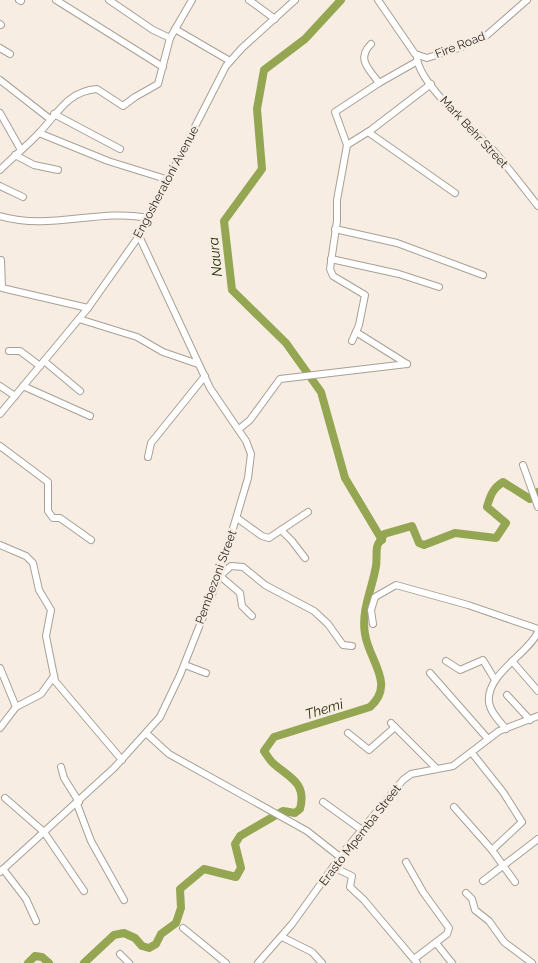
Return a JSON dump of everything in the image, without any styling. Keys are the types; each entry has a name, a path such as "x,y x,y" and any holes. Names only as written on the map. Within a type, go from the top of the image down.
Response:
{"street":[{"path":"56,0 163,67"},
{"path":"109,0 153,30 170,38"},
{"path":"0,170 39,133 52,116 72,97 90,89 97,89 120,105 125,106 134,97 158,84 170,38 192,0"},
{"path":"249,0 275,18"},
{"name":"Engosheratoni Avenue","path":"0,414 88,308 139,236 230,61 296,0"},
{"name":"Fire Road","path":"378,0 417,58 433,57 482,38 497,28 528,0"},
{"path":"175,29 230,61"},
{"path":"371,44 364,52 363,58 379,83"},
{"path":"0,48 10,54"},
{"path":"352,342 365,296 333,276 330,269 337,200 347,145 335,112 417,58"},
{"name":"Mark Behr Street","path":"417,58 431,84 492,149 538,206"},
{"path":"0,80 52,116 120,149"},
{"path":"347,145 368,132 431,84"},
{"path":"0,113 21,150"},
{"path":"368,132 455,193"},
{"path":"39,133 108,161 169,180"},
{"path":"15,155 40,167 58,170"},
{"path":"0,157 7,163"},
{"path":"0,186 23,197"},
{"path":"0,216 38,222 107,214 149,218"},
{"path":"335,229 397,243 483,275"},
{"name":"Pembezoni Street","path":"2,871 78,803 122,760 164,710 185,665 219,578 251,465 251,454 239,429 210,388 139,236"},
{"path":"331,259 399,274 439,287"},
{"path":"1,260 2,288 88,308"},
{"path":"79,319 137,337 163,352 198,364"},
{"path":"239,429 250,420 280,379 407,364 356,332"},
{"path":"9,351 20,351 80,391"},
{"path":"148,457 152,443 163,426 205,376"},
{"path":"0,386 15,396"},
{"path":"23,386 90,416"},
{"path":"0,446 48,482 48,511 53,518 60,518 92,540"},
{"path":"523,465 538,508"},
{"path":"237,518 266,538 273,536 308,512"},
{"path":"281,530 306,558"},
{"path":"0,544 26,556 35,567 39,590 52,610 46,636 54,676 63,692 122,760"},
{"path":"252,616 242,606 240,593 219,578 231,566 243,567 271,589 314,611 328,624 343,644 352,646"},
{"path":"373,624 372,610 375,597 396,585 468,606 538,631 496,680 489,704 506,729"},
{"path":"446,661 460,670 483,660 496,680"},
{"path":"512,661 538,691"},
{"path":"185,665 206,673"},
{"path":"0,668 16,707"},
{"path":"430,673 488,739"},
{"path":"0,728 16,707 41,694 54,676"},
{"path":"507,695 530,720"},
{"name":"Erasto Mpemba Street","path":"258,963 282,937 312,899 340,857 406,776 453,766 488,739 506,729 538,716"},
{"path":"348,733 369,750 393,725 437,769"},
{"path":"146,733 169,754 307,831 340,857"},
{"path":"472,753 503,792 522,822 492,850"},
{"path":"61,767 64,778 78,803 91,841 124,900"},
{"path":"5,798 44,832 84,891"},
{"path":"323,802 362,830"},
{"path":"454,807 492,850 502,867 515,882"},
{"path":"483,880 538,840"},
{"path":"333,867 352,876 350,887 364,900 416,961 450,928 423,892 406,862"},
{"path":"2,871 26,899 36,921"},
{"path":"466,893 472,899 476,912 491,923 504,942 532,963"},
{"path":"183,928 226,963"},
{"path":"282,937 312,952 322,963"},
{"path":"436,943 452,963"},
{"path":"120,954 129,963"}],"waterway":[{"name":"Naura","path":"341,0 305,39 264,70 257,109 262,169 224,221 232,290 286,343 321,392 345,478 382,540"},
{"name":"Themi","path":"84,963 114,935 124,933 135,938 142,946 149,948 156,944 161,934 176,923 181,908 180,889 204,869 236,877 241,868 235,844 240,836 283,811 295,813 300,809 301,793 296,782 273,763 264,751 274,737 370,707 377,698 381,690 381,681 367,644 364,617 376,566 377,547 384,534 412,526 419,543 424,545 455,533 496,538 506,523 487,507 494,490 503,482 530,499 538,492"},
{"name":"Themi","path":"28,963 35,956 42,957 49,963"}]}
